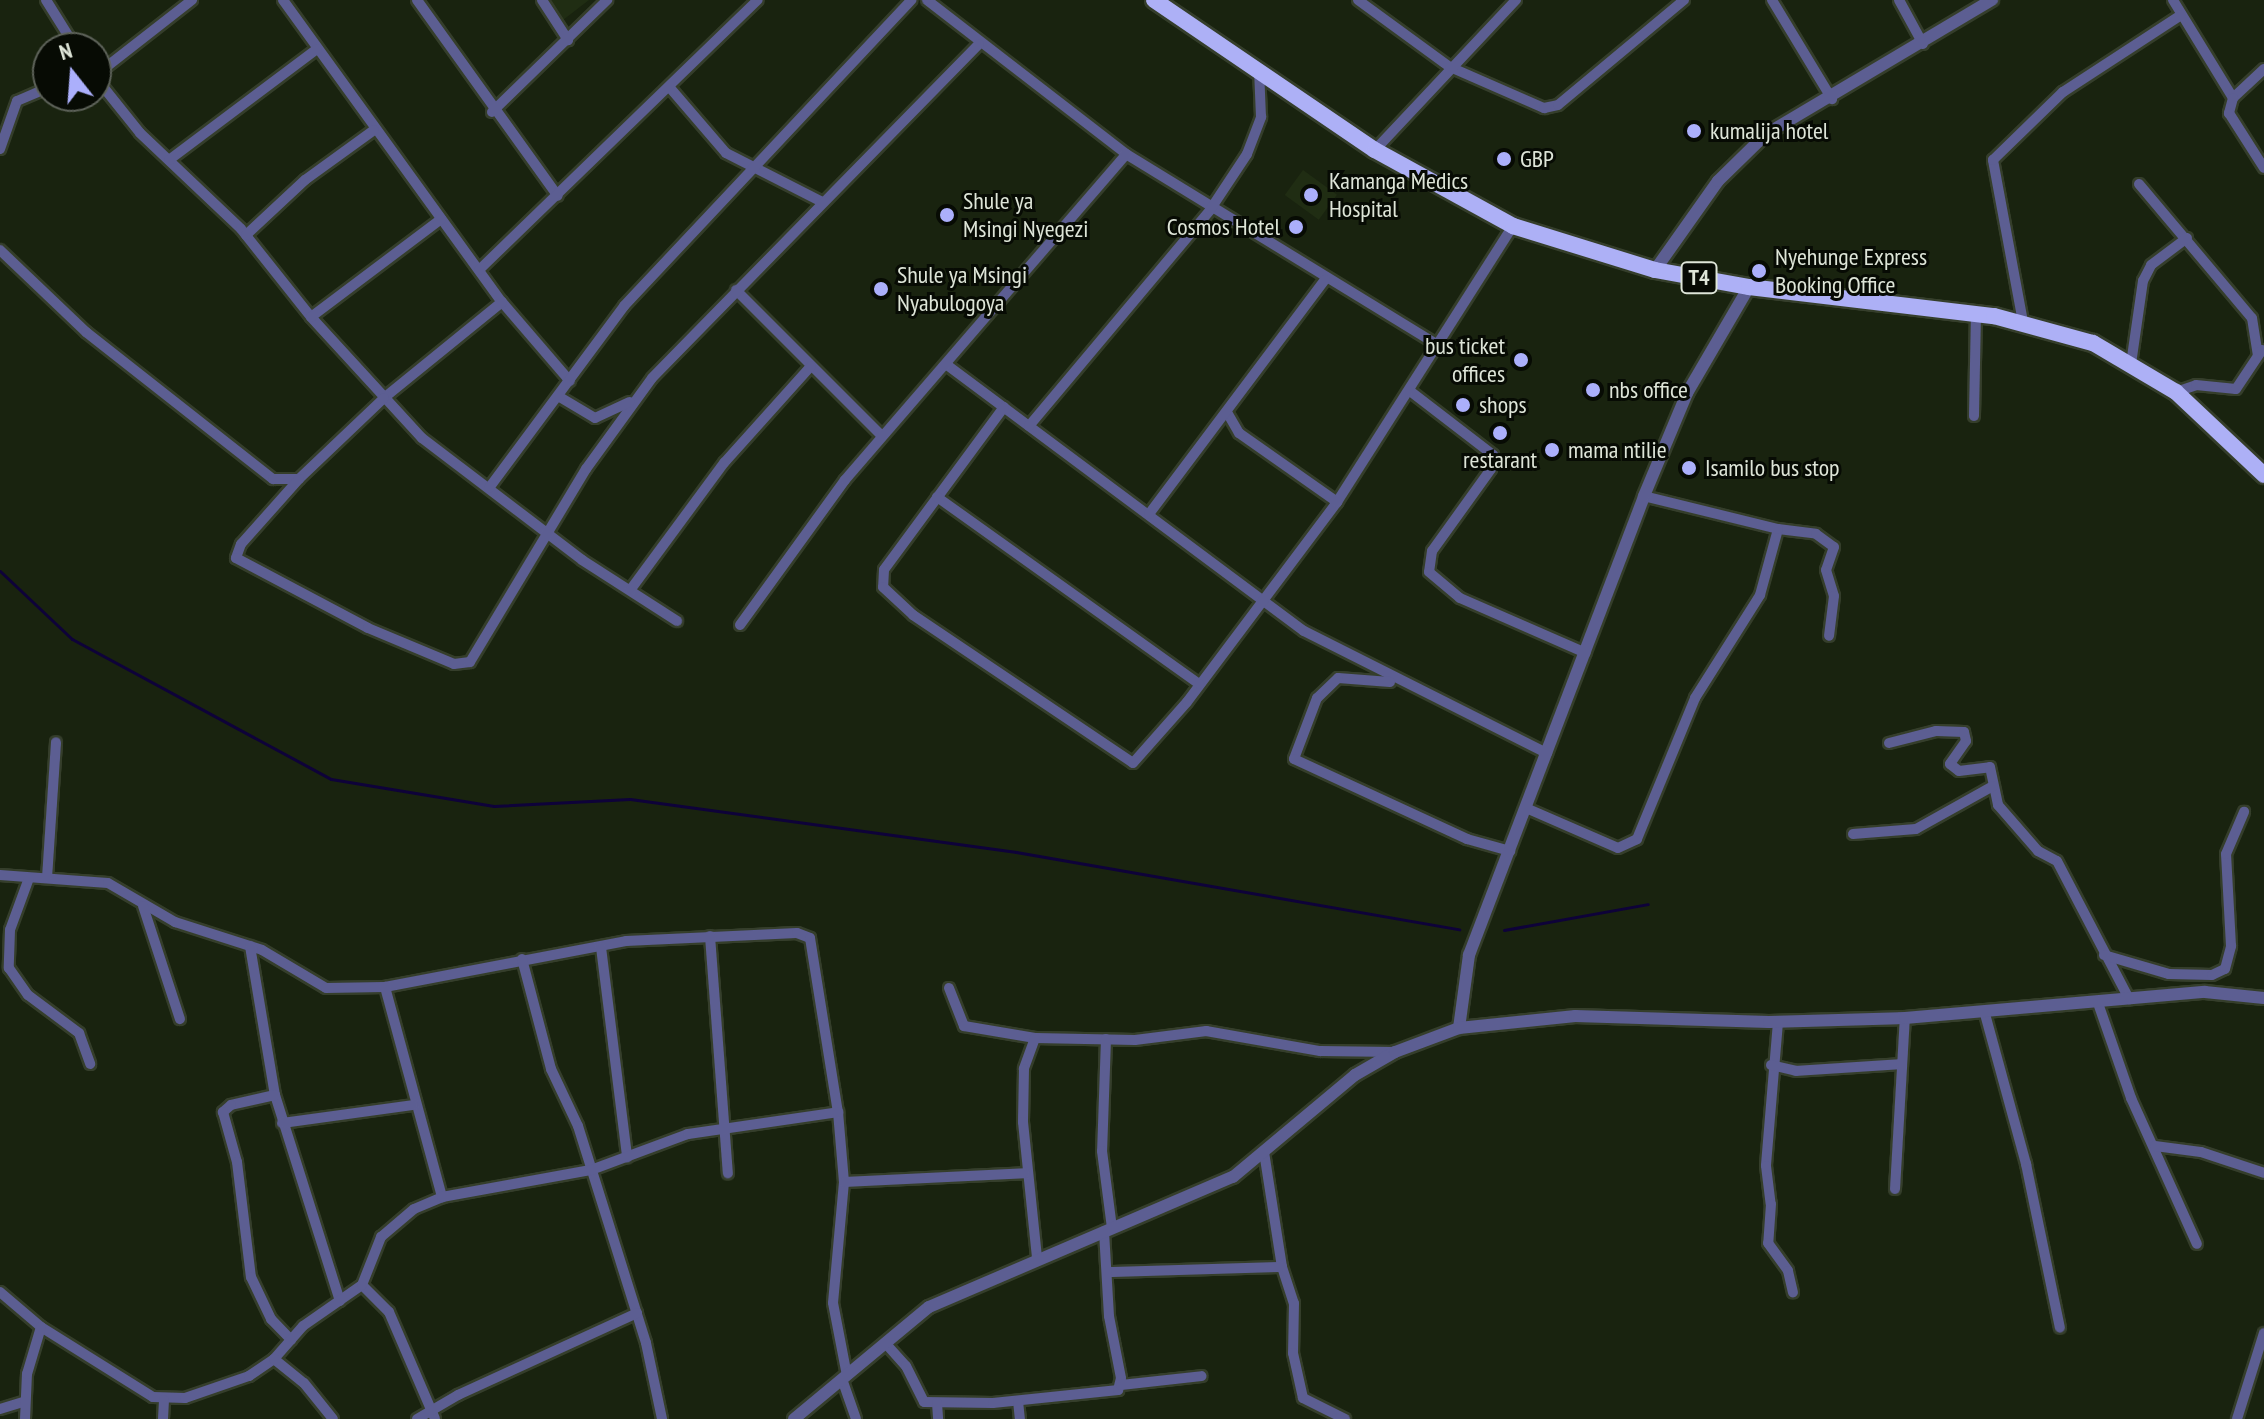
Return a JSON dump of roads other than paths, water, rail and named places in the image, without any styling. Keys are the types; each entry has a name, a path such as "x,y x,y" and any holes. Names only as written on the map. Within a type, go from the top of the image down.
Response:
{"highway":[{"name":"T4","path":"1154,0 1259,68 1375,150 1513,226 1655,270 1749,287 1976,314 2023,322 2093,343 2176,392 2264,475"}],"street":[{"path":"46,0 66,32"},
{"path":"112,64 192,0"},
{"path":"283,0 374,130 502,302 570,381"},
{"path":"417,0 492,112 558,196"},
{"path":"542,0 568,40"},
{"path":"492,112 607,0"},
{"path":"479,270 671,89 758,0"},
{"path":"489,488 624,306 911,0"},
{"path":"927,0 979,44 1126,154 1210,210 1438,345"},
{"path":"1375,150 1516,0"},
{"path":"1366,2 1450,67 1529,106 1558,105 1684,0"},
{"path":"1772,0 1832,99"},
{"path":"1899,0 1923,44"},
{"path":"1655,270 1742,154 1790,119 1832,99 1992,0"},
{"path":"2173,0 2233,98"},
{"path":"2023,322 1993,160 2063,92 2181,15"},
{"path":"502,302 384,398 299,479 241,544 236,558 349,619 454,664 470,662 546,533 635,398 736,290 979,44"},
{"path":"169,160 317,49"},
{"path":"1029,426 1210,210 1256,135 1259,68"},
{"path":"2264,69 2233,98 2229,113 2233,124 2264,168"},
{"path":"671,89 726,153 750,170 822,202"},
{"path":"0,149 17,101 32,95"},
{"path":"112,95 169,160 246,235 311,317 422,438 546,533 677,621"},
{"path":"246,235 305,180 374,130"},
{"path":"740,625 882,436 947,365 1126,154"},
{"path":"2139,184 2252,318 2261,352 2236,389 2196,385 2176,392"},
{"path":"311,317 441,219"},
{"path":"1004,407 882,575 887,594 1129,763 1141,760 1337,502 1513,226"},
{"path":"2131,364 2143,281 2151,265 2187,238"},
{"path":"0,250 86,332 273,479 299,479"},
{"path":"1149,514 1228,414 1325,280"},
{"path":"1459,1028 1469,955 1644,496 1687,393 1749,287"},
{"path":"736,290 882,436"},
{"path":"1974,416 1976,314"},
{"path":"947,365 1149,514 1263,603 1396,682 1547,753"},
{"path":"631,589 724,463 811,366"},
{"path":"1410,391 1493,455 1491,469 1432,551 1429,572 1460,598 1586,653"},
{"path":"558,396 595,418 610,415 635,398"},
{"path":"1228,414 1239,433 1337,502"},
{"path":"1644,496 1778,529 1816,534 1834,547 1826,570 1834,596 1829,636"},
{"path":"937,497 1199,684"},
{"path":"1526,808 1618,848 1637,839 1695,698 1760,595 1778,529"},
{"path":"1396,682 1338,678 1317,698 1294,759 1467,839 1510,851"},
{"path":"1889,743 1961,730 1966,741 1950,764 1959,771 1990,767 1993,786 2009,821 2067,876 2104,955 2129,999"},
{"path":"47,878 56,742"},
{"path":"1853,834 1916,829 1993,786"},
{"path":"2104,955 2169,974 2212,975 2225,969 2231,946 2226,854 2244,812"},
{"path":"0,875 108,883 143,906 250,946 326,988 385,987 522,959 601,947 710,936 797,933 810,938 838,1112 844,1182 833,1303 845,1377 856,1419"},
{"path":"29,878 10,930 6,959 28,995 79,1033 90,1064"},
{"path":"143,906 180,1019"},
{"path":"710,936 722,1127 728,1173"},
{"path":"250,946 282,1123 340,1301"},
{"path":"601,947 627,1157"},
{"path":"522,959 551,1069 591,1170 637,1313 662,1419"},
{"path":"385,987 406,1056 413,1105 442,1197"},
{"path":"949,988 964,1026 1035,1038 1106,1039 1218,1032 1320,1051 1395,1052"},
{"path":"794,1419 887,1345 929,1307 1037,1257 1233,1177 1355,1075 1395,1052 1459,1028 1575,1016 1778,1022 1905,1018 1985,1014 2205,992 2264,998"},
{"path":"2098,1003 2131,1098 2197,1244"},
{"path":"1985,1014 2029,1176 2060,1328"},
{"path":"1895,1189 1905,1018"},
{"path":"1778,1022 1771,1065 1768,1243 1788,1271 1793,1292"},
{"path":"1035,1038 1024,1069 1025,1173 1037,1257"},
{"path":"887,1345 906,1366 920,1400 937,1403 1018,1401 1118,1390 1121,1385 1109,1316 1108,1229 1102,1151 1106,1039"},
{"path":"1771,1065 1796,1071 1902,1064"},
{"path":"275,1095 231,1105 223,1112 237,1162 251,1277 271,1319 291,1340"},
{"path":"282,1123 413,1105"},
{"path":"0,1292 41,1327 164,1400 227,1386 274,1359 291,1340 362,1285 387,1229 442,1197 591,1170 722,1127 838,1112"},
{"path":"2155,1146 2201,1152 2264,1173"},
{"path":"1264,1152 1282,1267 1294,1303 1293,1353 1303,1398 1345,1419"},
{"path":"844,1182 1025,1173"},
{"path":"1109,1272 1282,1267"},
{"path":"362,1285 389,1312 432,1415"},
{"path":"417,1419 432,1415 637,1313"},
{"path":"25,1419 23,1402 41,1327"},
{"path":"2237,1419 2264,1333"},
{"path":"274,1359 304,1383 333,1419"},
{"path":"1121,1385 1202,1376"},
{"path":"163,1419 164,1400"},
{"path":"1018,1401 1020,1419"},
{"path":"0,1409 23,1402"},
{"path":"937,1403 938,1419"}],"waterway":[{"path":"0,571 72,639 331,779 494,806 630,799 1016,852 1459,929"},
{"path":"1504,930 1648,904"}],"place":[{"name":"kumalija hotel","path":"1694,131"},
{"name":"GBP","path":"1504,159"},
{"name":"Kamanga Medics Hospital","path":"1311,195"},
{"name":"Shule ya Msingi Nyegezi","path":"947,215"},
{"name":"Cosmos Hotel","path":"1296,227"},
{"name":"Nyehunge Express Booking Office","path":"1759,271"},
{"name":"Shule ya Msingi Nyabulogoya","path":"881,289"},
{"name":"bus ticket offices","path":"1521,360"},
{"name":"nbs office","path":"1593,390"},
{"name":"shops","path":"1463,405"},
{"name":"restarant","path":"1500,433"},
{"name":"mama ntilie","path":"1552,450"},
{"name":"Isamilo bus stop","path":"1689,468"}]}
